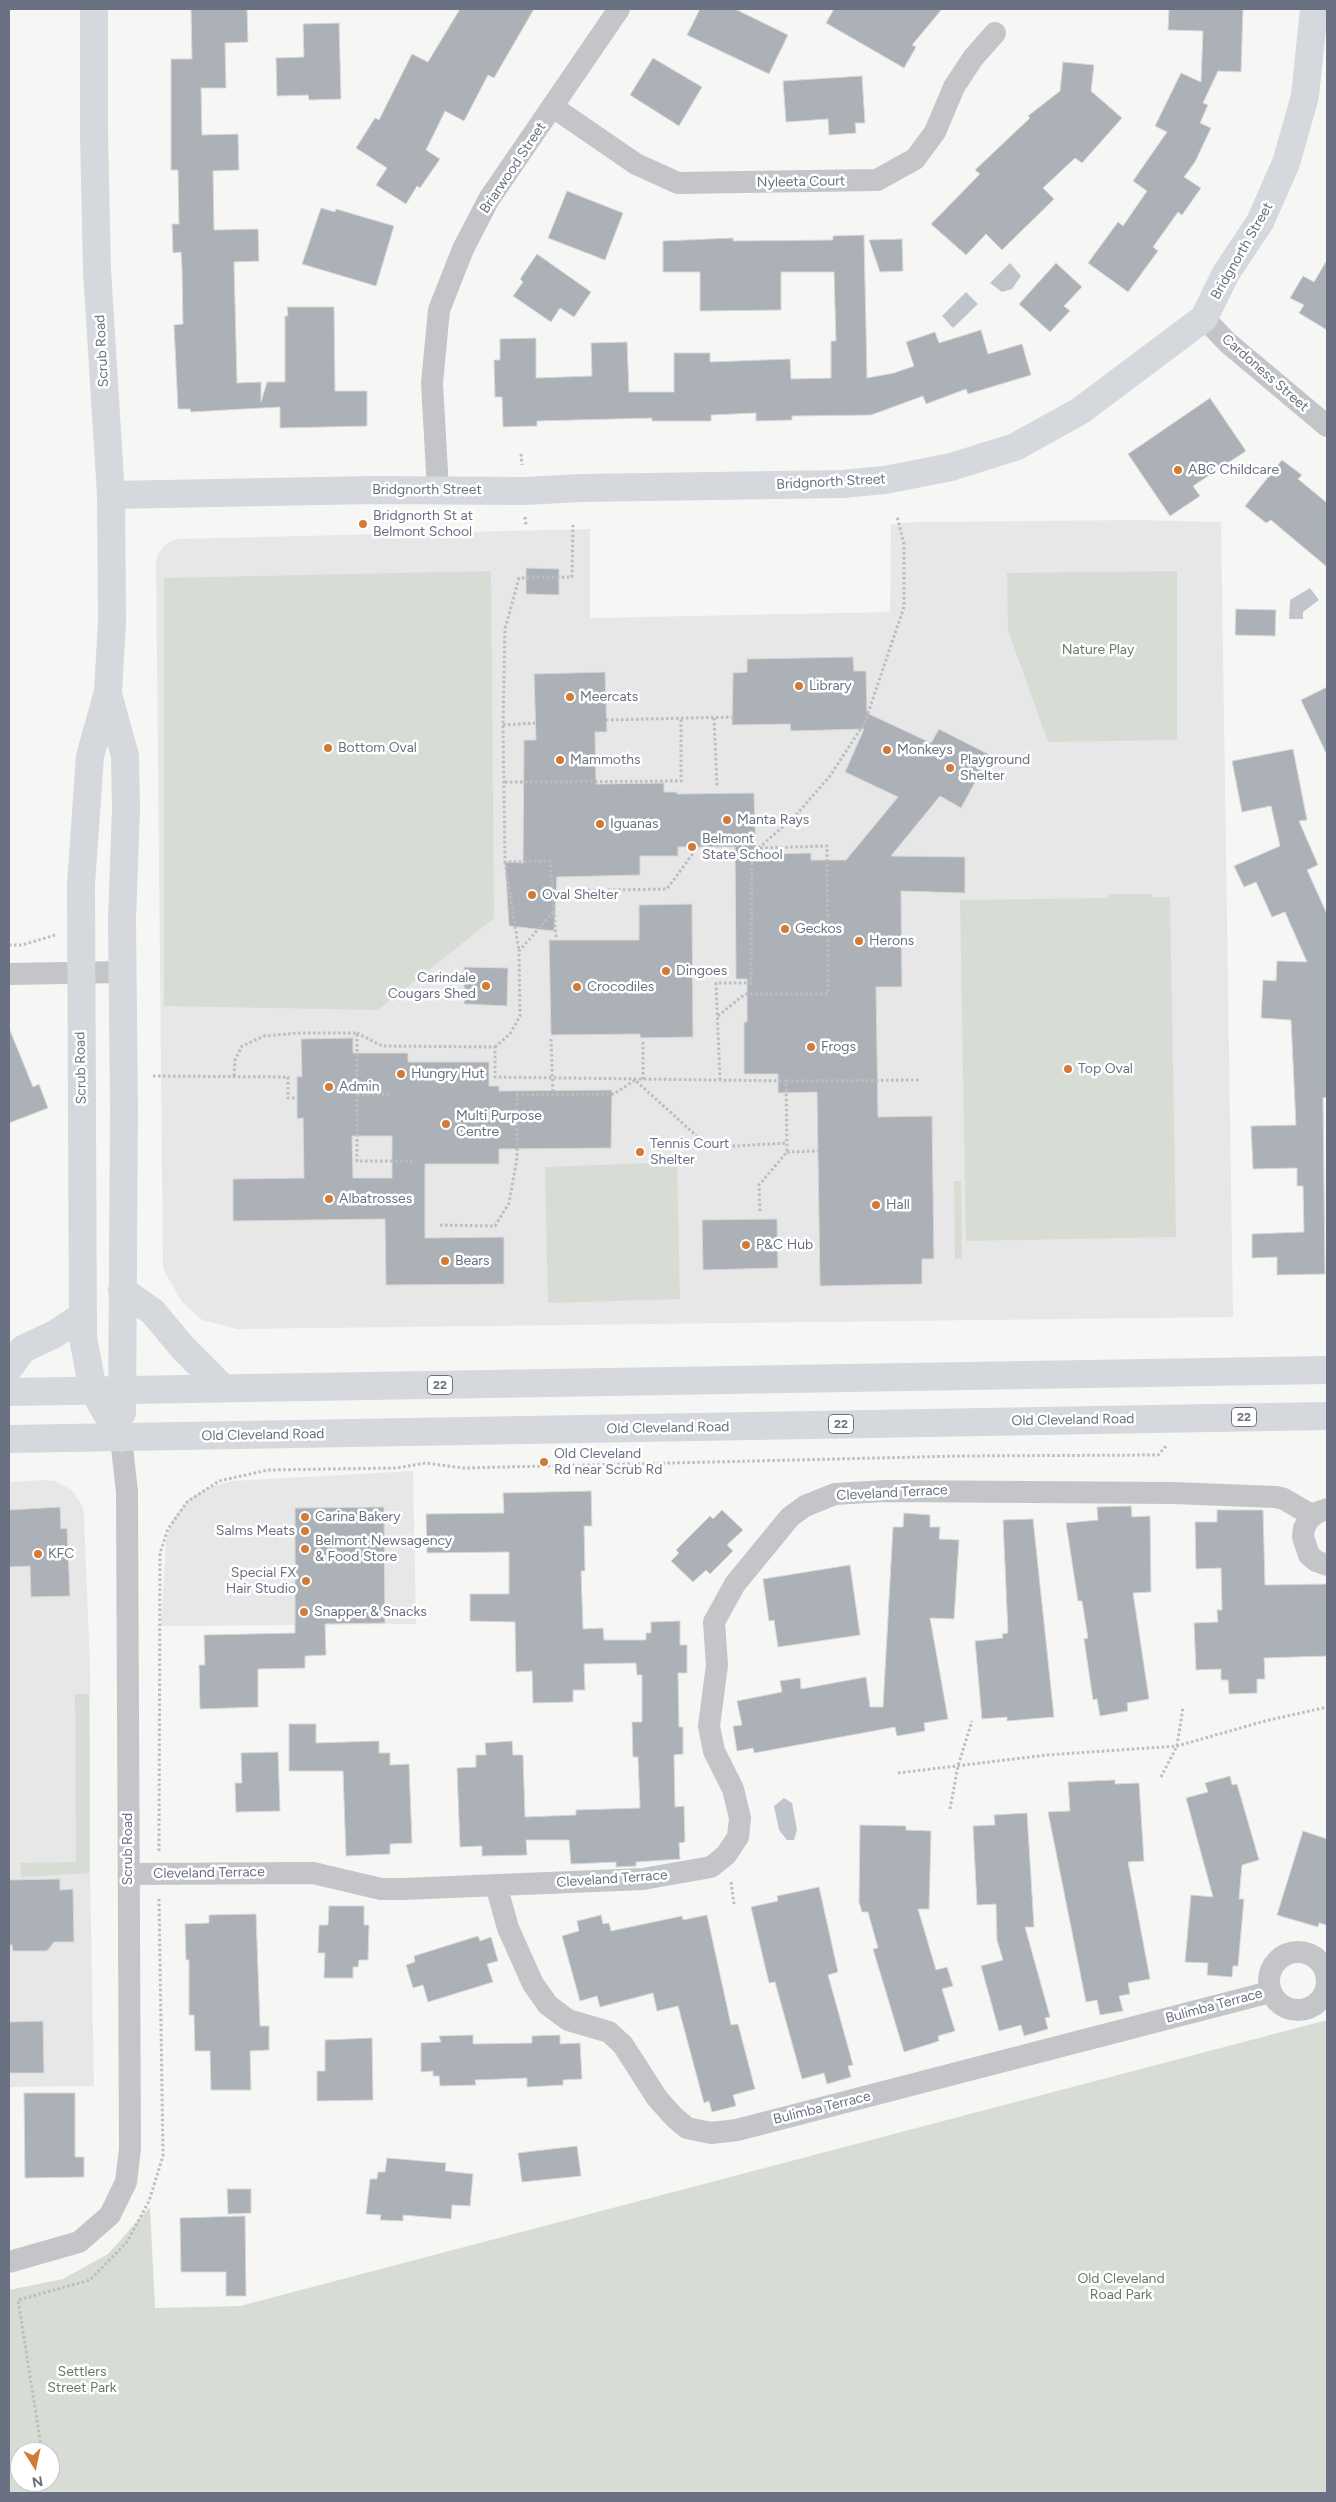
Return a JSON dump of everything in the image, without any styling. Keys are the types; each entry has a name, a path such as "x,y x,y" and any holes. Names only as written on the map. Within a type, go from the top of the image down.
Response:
{"main road":[{"name":"Scrub Road","path":"94,9 97,270 111,495 112,621 108,692 90,756 81,884 83,1315 84,1349 93,1390 121,1438"},
{"name":"Bridgnorth Street","path":"111,495 438,490 524,491 582,488 842,484 885,480 951,467 1015,447 1080,411 1204,318 1226,273 1260,222 1286,163 1304,96 1314,9"},
{"name":"Scrub Road","path":"108,692 125,756 126,808 123,866 122,972 124,1109 122,1290 124,1390 121,1438"},
{"path":"122,1290 153,1312 183,1348 223,1388"},
{"path":"9,1368 23,1349 56,1334 83,1315"},
{"name":"22","path":"9,1392 1327,1370"},
{"name":"Old Cleveland Road","path":"9,1438 121,1438 1327,1416"}],"street":[{"name":"Briarwood Street","path":"438,490 432,383 439,310 463,249 489,199 554,107 618,9"},
{"name":"Nyleeta Court","path":"554,107 636,164 678,183 876,180 915,159 935,132 954,87 973,58 995,33"},
{"name":"Cardoness Street","path":"1204,318 1228,343 1327,426"},
{"path":"9,974 122,972"},
{"name":"Scrub Road","path":"9,2262 79,2242 110,2215 126,2182 130,2150 127,1492 121,1438"},
{"name":"Cleveland Terrace","path":"129,1874 314,1873 381,1888 496,1885 657,1877 710,1867 726,1855 738,1837 740,1818 733,1789 714,1751 709,1726 717,1665 714,1622 721,1606 735,1584 790,1517 805,1506 835,1494 885,1491 1173,1493 1276,1497 1320,1512"},
{"path":"1320,1512 1304,1528 1304,1547 1316,1561 1327,1565"},
{"name":"Bulimba Terrace","path":"496,1885 508,1928 533,1984 548,2005 568,2020 609,2032 623,2045 657,2098 674,2117 687,2128 711,2133 737,2130 1270,1992"},
{"path":"1290,1953 1310,1955 1325,1967 1326,1987 1323,1996 1309,2008 1291,2010 1282,2006 1270,1992 1270,1973 1281,1958 1290,1953"}],"path":[{"path":"720,1080 716,983 751,983 752,854 796,815 830,776 865,722 904,606 904,544 897,516"},
{"path":"234,1076 235,1060 242,1046 264,1036 300,1033 357,1033 382,1046 495,1047 510,1034 520,1016 519,951 505,862 503,725 505,629 518,578 572,577 573,524"},
{"path":"606,720 732,717"},
{"path":"714,718 717,786"},
{"path":"504,782 681,781 681,719"},
{"path":"503,725 535,724"},
{"path":"717,1016 745,994 828,994 827,846 760,848"},
{"path":"553,891 667,889 694,852"},
{"path":"505,862 550,861 556,937"},
{"path":"519,951 554,911"},
{"path":"9,945 22,945 60,933"},
{"path":"357,1033 357,1161 412,1161"},
{"path":"551,1039 552,1095"},
{"path":"643,1042 643,1080"},
{"path":"495,1047 495,1077 635,1080 920,1080"},
{"path":"154,1076 288,1077 288,1098 297,1098"},
{"path":"440,1226 495,1226 509,1204 517,1158 517,1096 614,1094 635,1080"},
{"path":"635,1080 701,1140 719,1147 787,1143"},
{"path":"760,1213 759,1185 787,1152 786,1081"},
{"path":"357,1095 392,1094"},
{"path":"787,1152 818,1151"},
{"path":"327,1469 396,1468 426,1463 463,1468 960,1456 1158,1455"},
{"path":"1161,1777 1177,1746 1183,1707"},
{"path":"898,1773 1047,1755 1177,1746 1265,1721 1327,1707"},
{"path":"950,1809 958,1766 972,1721"}],"shaded area":[{"path":"1010,263 1021,276 1012,289 1002,292 990,283"},
{"path":"966,292 978,304 953,328 942,316"},
{"name":"Belmont State School","path":"1139,520 1221,522 1233,1317 237,1329 202,1320 182,1302 163,1269 156,563 158,554 166,544 177,539 590,529 590,618 890,612 891,524 919,522"},
{"path":"1310,588 1319,600 1303,612 1303,619 1289,619 1290,600"},
{"path":"413,1471 416,1624 161,1626 166,1540 174,1517 190,1498 207,1488 232,1481"},
{"path":"55,1481 72,1490 83,1507 84,1517 90,1666 90,1873 94,2086 9,2087 9,1482"},
{"path":"784,1798 792,1803 797,1830 794,1840 787,1840 779,1830 774,1806"}],"green space":[{"name":"Bottom Oval","path":"491,571 494,918 378,1010 164,1006 164,578"},
{"name":"Nature Play","path":"1177,571 1177,740 1048,742 1008,630 1007,573"},
{"name":"Top Oval","path":"1109,894 1152,894 1152,897 1170,897 1176,1237 966,1241 960,900 1108,898"},
{"path":"677,1162 680,1299 548,1303 545,1167"},
{"path":"954,1181 961,1181 962,1259 955,1259"},
{"path":"75,1694 89,1694 90,1873 21,1877 20,1863 76,1862"},
{"name":"Old Cleveland Road Park","path":"1327,2020 1327,2493 9,2493 9,2290 63,2279 108,2254 150,2207 155,2308 240,2306"}],"building":[{"path":"191,9 247,9 248,42 225,43 226,88 201,88 202,135 238,134 239,170 213,171 214,230 258,229 259,261 234,262 237,383 261,382 261,402 267,382 285,382 285,316 288,316 287,307 334,307 335,391 367,391 367,426 280,428 280,407 191,412 190,409 178,409 174,325 183,324 182,269 181,252 173,253 172,224 179,224 178,170 171,170 171,59 192,59"},
{"path":"460,9 534,9 494,78 488,75 464,121 445,111 426,150 440,159 420,188 417,186 406,204 376,185 387,168 356,148 375,118 379,120 412,54 428,62"},
{"path":"700,9 735,9 788,35 769,74 687,35"},
{"path":"834,9 942,9 912,45 916,47 904,68 826,23"},
{"path":"1169,9 1243,9 1241,72 1218,71 1203,103 1208,105 1200,123 1211,128 1195,162 1184,177 1201,188 1182,215 1178,212 1153,247 1158,251 1128,292 1088,263 1118,222 1123,226 1147,191 1133,181 1167,132 1155,126 1181,73 1201,82 1203,31 1168,30"},
{"path":"339,23 341,99 309,100 308,95 277,96 276,58 304,57 303,24"},
{"path":"653,58 702,87 679,126 630,95"},
{"path":"1063,62 1094,65 1091,91 1122,118 1082,163 1075,158 1043,188 1054,199 1002,250 986,234 966,255 931,224 980,174 975,170 1030,118 1028,116 1060,91"},
{"path":"862,76 865,123 855,123 856,133 829,135 828,119 786,122 783,81"},
{"path":"567,191 623,213 605,260 548,238"},
{"path":"321,208 335,212 336,209 394,226 376,286 302,264"},
{"path":"864,235 867,378 894,373 914,366 906,342 935,332 939,343 981,330 988,354 1022,344 1031,375 968,394 966,389 926,404 923,396 871,415 792,416 792,420 756,421 756,413 711,415 711,421 652,421 652,418 537,421 537,426 503,427 502,397 495,397 494,360 500,360 500,339 536,338 536,378 592,376 591,343 627,342 629,392 674,392 674,353 710,353 710,362 790,359 791,379 831,378 831,341 836,341 834,272 781,272 781,310 700,311 700,272 663,272 663,241 733,238 733,241 833,240 833,236"},
{"path":"902,239 903,271 880,272 869,240"},
{"path":"537,254 591,292 574,317 560,308 551,322 513,296 523,282 520,279"},
{"path":"1327,260 1327,330 1299,313 1304,305 1290,298 1303,276 1314,282"},
{"path":"1056,263 1082,287 1064,306 1070,311 1050,332 1019,304"},
{"name":"ABC Childcare","path":"1210,398 1246,451 1193,486 1200,496 1170,516 1128,454"},
{"path":"1282,460 1302,475 1298,479 1327,503 1327,567 1271,520 1266,523 1245,506"},
{"path":"526,568 559,569 559,595 526,594"},
{"path":"1236,609 1276,610 1275,636 1235,635"},
{"path":"853,657 854,671 866,671 867,713 931,743 939,729 990,755 961,808 940,796 891,856 965,857 965,893 901,891 902,987 876,987 878,1117 932,1116 934,1259 922,1259 922,1284 820,1286 817,1092 778,1093 778,1074 744,1074 744,1022 747,1022 747,979 736,979 735,847 678,847 678,856 640,856 640,875 557,877 554,931 509,926 505,862 523,863 524,740 536,740 534,674 605,672 607,732 595,732 596,784 664,783 664,792 677,792 677,794 754,793 756,854 811,853 811,860 846,860 898,797 845,772 864,729 791,731 790,724 732,725 733,673 747,672 747,659"},
{"path":"1327,687 1327,755 1301,700"},
{"path":"1293,749 1307,820 1299,821 1318,865 1307,870 1327,914 1327,1097 1323,1098 1325,1274 1277,1275 1277,1257 1252,1258 1252,1234 1304,1232 1303,1186 1297,1186 1297,1168 1253,1169 1251,1126 1296,1125 1291,1020 1261,1018 1263,980 1276,981 1277,961 1307,962 1285,912 1272,917 1256,882 1244,887 1234,866 1280,846 1271,806 1242,812 1232,761"},
{"path":"692,904 693,1037 640,1038 640,1034 551,1035 549,940 639,940 639,905"},
{"name":"Carindale Cougars Shed","path":"464,967 508,968 507,1006 464,1004"},
{"path":"9,1028 33,1087 39,1084 48,1108 9,1123"},
{"path":"353,1038 353,1053 408,1053 408,1062 489,1062 489,1086 499,1086 499,1091 612,1090 611,1148 499,1149 499,1164 425,1164 425,1238 504,1237 504,1284 386,1285 385,1219 233,1221 233,1179 304,1178 303,1118 297,1119 297,1076 302,1077 301,1039","holes":["352,1136 392,1136 392,1178 353,1178"]},
{"name":"P&C Hub","path":"777,1219 778,1268 703,1270 702,1220"},
{"path":"591,1491 592,1526 584,1526 585,1571 581,1571 583,1629 603,1628 604,1640 646,1640 646,1633 651,1633 651,1622 680,1621 680,1645 687,1645 687,1673 678,1673 679,1727 683,1727 683,1754 674,1755 675,1807 684,1806 685,1842 679,1843 680,1859 636,1862 636,1866 616,1867 616,1862 571,1864 569,1840 526,1840 527,1855 482,1856 482,1846 460,1847 457,1768 476,1767 476,1755 486,1755 485,1743 512,1741 513,1755 523,1755 525,1817 576,1815 576,1810 640,1808 638,1757 633,1757 632,1722 642,1722 642,1675 637,1675 636,1663 584,1664 585,1690 573,1690 573,1702 533,1703 532,1671 516,1672 515,1622 470,1621 470,1594 509,1594 509,1552 427,1553 426,1514 504,1513 503,1493"},
{"path":"1131,1506 1132,1517 1150,1516 1151,1592 1133,1593 1149,1699 1127,1703 1128,1711 1100,1716 1097,1699 1093,1700 1084,1639 1088,1638 1082,1601 1078,1601 1066,1523 1098,1520 1097,1507"},
{"name":"KFC","path":"60,1507 61,1529 67,1528 70,1596 31,1597 30,1566 9,1567 9,1510"},
{"path":"384,1507 385,1623 325,1624 326,1655 305,1656 305,1668 258,1669 258,1707 200,1709 199,1665 205,1665 204,1635 295,1633 295,1508"},
{"path":"722,1510 743,1530 727,1545 733,1551 710,1574 706,1570 693,1582 671,1561 679,1553 676,1550 710,1516 713,1519"},
{"path":"1217,1510 1263,1510 1265,1585 1327,1584 1327,1656 1264,1658 1265,1679 1257,1679 1257,1693 1229,1694 1228,1680 1221,1680 1221,1669 1196,1670 1194,1623 1218,1622 1217,1610 1222,1610 1221,1568 1196,1569 1195,1522 1217,1522"},
{"path":"904,1513 930,1515 930,1527 940,1527 939,1539 959,1540 954,1619 930,1618 948,1719 924,1723 925,1731 897,1736 895,1727 754,1753 753,1748 737,1751 733,1726 742,1725 737,1701 782,1692 780,1681 800,1678 801,1689 866,1677 870,1707 883,1707 893,1527 903,1527"},
{"path":"1033,1519 1054,1717 1007,1721 1007,1717 982,1719 975,1641 1003,1638 1002,1634 1008,1633 1003,1520"},
{"path":"850,1565 860,1635 778,1647 774,1620 769,1621 763,1579"},
{"path":"289,1724 316,1724 316,1743 379,1741 379,1753 390,1753 390,1765 409,1764 412,1843 390,1844 390,1854 346,1856 343,1771 289,1771"},
{"path":"278,1752 280,1811 236,1812 235,1783 242,1783 241,1753"},
{"path":"1230,1776 1232,1785 1237,1784 1259,1860 1242,1865 1239,1899 1244,1899 1238,1966 1233,1966 1232,1977 1207,1975 1208,1963 1185,1962 1191,1895 1213,1897 1186,1798 1208,1792 1205,1783"},
{"path":"1115,1780 1115,1784 1139,1783 1144,1861 1128,1862 1150,1979 1128,1983 1130,1994 1119,1996 1123,2011 1100,2015 1097,2000 1086,2002 1048,1812 1070,1811 1068,1782"},
{"path":"1027,1813 1034,1927 1025,1927 1050,2017 1045,2018 1048,2029 1024,2036 1021,2025 999,2031 981,1966 1003,1960 997,1940 996,1904 977,1905 973,1826 995,1825 994,1815"},
{"path":"860,1825 906,1826 906,1830 931,1831 929,1909 918,1909 936,1970 947,1967 953,1986 942,1989 955,2031 938,2036 939,2041 904,2052 873,1949 878,1948 868,1912 862,1912 859,1902"},
{"path":"1303,1831 1327,1839 1327,1925 1319,1923 1318,1927 1277,1915"},
{"path":"60,1879 60,1890 73,1889 74,1942 54,1942 47,1951 13,1951 12,1945 9,1945 9,1880"},
{"path":"819,1887 838,1972 828,1975 853,2065 848,2066 851,2077 827,2084 824,2073 802,2079 775,1982 769,1983 751,1907 778,1901 777,1896"},
{"path":"329,1906 364,1906 364,1925 369,1925 368,1960 359,1960 358,1967 353,1967 353,1978 324,1978 325,1953 318,1953 319,1925 328,1925"},
{"path":"256,1914 260,2026 269,2026 269,2050 250,2051 251,2090 211,2090 210,2051 195,2051 194,2015 189,2015 189,1960 186,1960 185,1924 209,1923 209,1915"},
{"path":"601,1915 603,1924 609,1923 611,1931 682,1916 683,1920 707,1915 731,2025 738,2024 755,2089 733,2095 736,2106 712,2112 709,2101 704,2103 678,2006 657,2011 653,1993 600,2007 597,1996 580,2001 562,1936 579,1931 577,1921"},
{"path":"478,1936 480,1941 491,1937 498,1961 487,1964 493,1982 428,2002 423,1985 413,1988 406,1965 415,1962 414,1956"},
{"path":"43,2021 44,2073 9,2073 9,2022"},
{"path":"473,2035 473,2044 532,2043 532,2036 560,2035 560,2044 580,2043 582,2079 563,2080 563,2085 527,2087 527,2078 475,2080 476,2085 440,2086 439,2076 433,2076 433,2071 421,2072 421,2043 441,2042 439,2036"},
{"path":"372,2038 373,2100 317,2101 317,2071 325,2071 325,2040"},
{"path":"24,2093 75,2093 75,2157 84,2157 84,2177 25,2178"},
{"path":"577,2146 581,2176 522,2182 518,2153"},
{"path":"387,2158 446,2163 445,2171 473,2174 470,2206 452,2205 451,2219 403,2215 403,2221 380,2220 381,2215 366,2214 370,2179 377,2179 378,2172 385,2172"},
{"path":"227,2189 251,2189 251,2213 228,2214"},
{"path":"245,2216 246,2296 226,2296 226,2272 181,2272 180,2218"}],"place":[{"name":"ABC Childcare","path":"1178,470"},
{"name":"Bridgnorth St at Belmont School","path":"363,524"},
{"name":"Library","path":"799,686"},
{"name":"Meercats","path":"570,697"},
{"name":"Bottom Oval","path":"328,748"},
{"name":"Monkeys","path":"887,750"},
{"name":"Mammoths","path":"560,760"},
{"name":"Playground Shelter","path":"950,768"},
{"name":"Manta Rays","path":"727,820"},
{"name":"Iguanas","path":"600,824"},
{"name":"Belmont State School","path":"692,847"},
{"name":"Oval Shelter","path":"532,895"},
{"name":"Geckos","path":"785,929"},
{"name":"Herons","path":"859,941"},
{"name":"Dingoes","path":"666,971"},
{"name":"Carindale Cougars Shed","path":"486,986"},
{"name":"Crocodiles","path":"577,987"},
{"name":"Frogs","path":"811,1047"},
{"name":"Top Oval","path":"1068,1069"},
{"name":"Hungry Hut","path":"401,1074"},
{"name":"Admin","path":"329,1087"},
{"name":"Multi Purpose Centre","path":"446,1124"},
{"name":"Tennis Court Shelter","path":"640,1152"},
{"name":"Albatrosses","path":"329,1199"},
{"name":"Hall","path":"876,1205"},
{"name":"P&C Hub","path":"746,1245"},
{"name":"Bears","path":"445,1261"},
{"name":"Old Cleveland Rd near Scrub Rd","path":"544,1462"},
{"name":"Carina Bakery","path":"305,1517"},
{"name":"Salms Meats","path":"305,1531"},
{"name":"Belmont Newsagency & Food Store","path":"305,1549"},
{"name":"KFC","path":"38,1554"},
{"name":"Special FX Hair Studio","path":"306,1581"},
{"name":"Snapper & Snacks","path":"304,1612"}],"park label":[{"name":"Settlers Street Park","path":"82,2380"}]}
